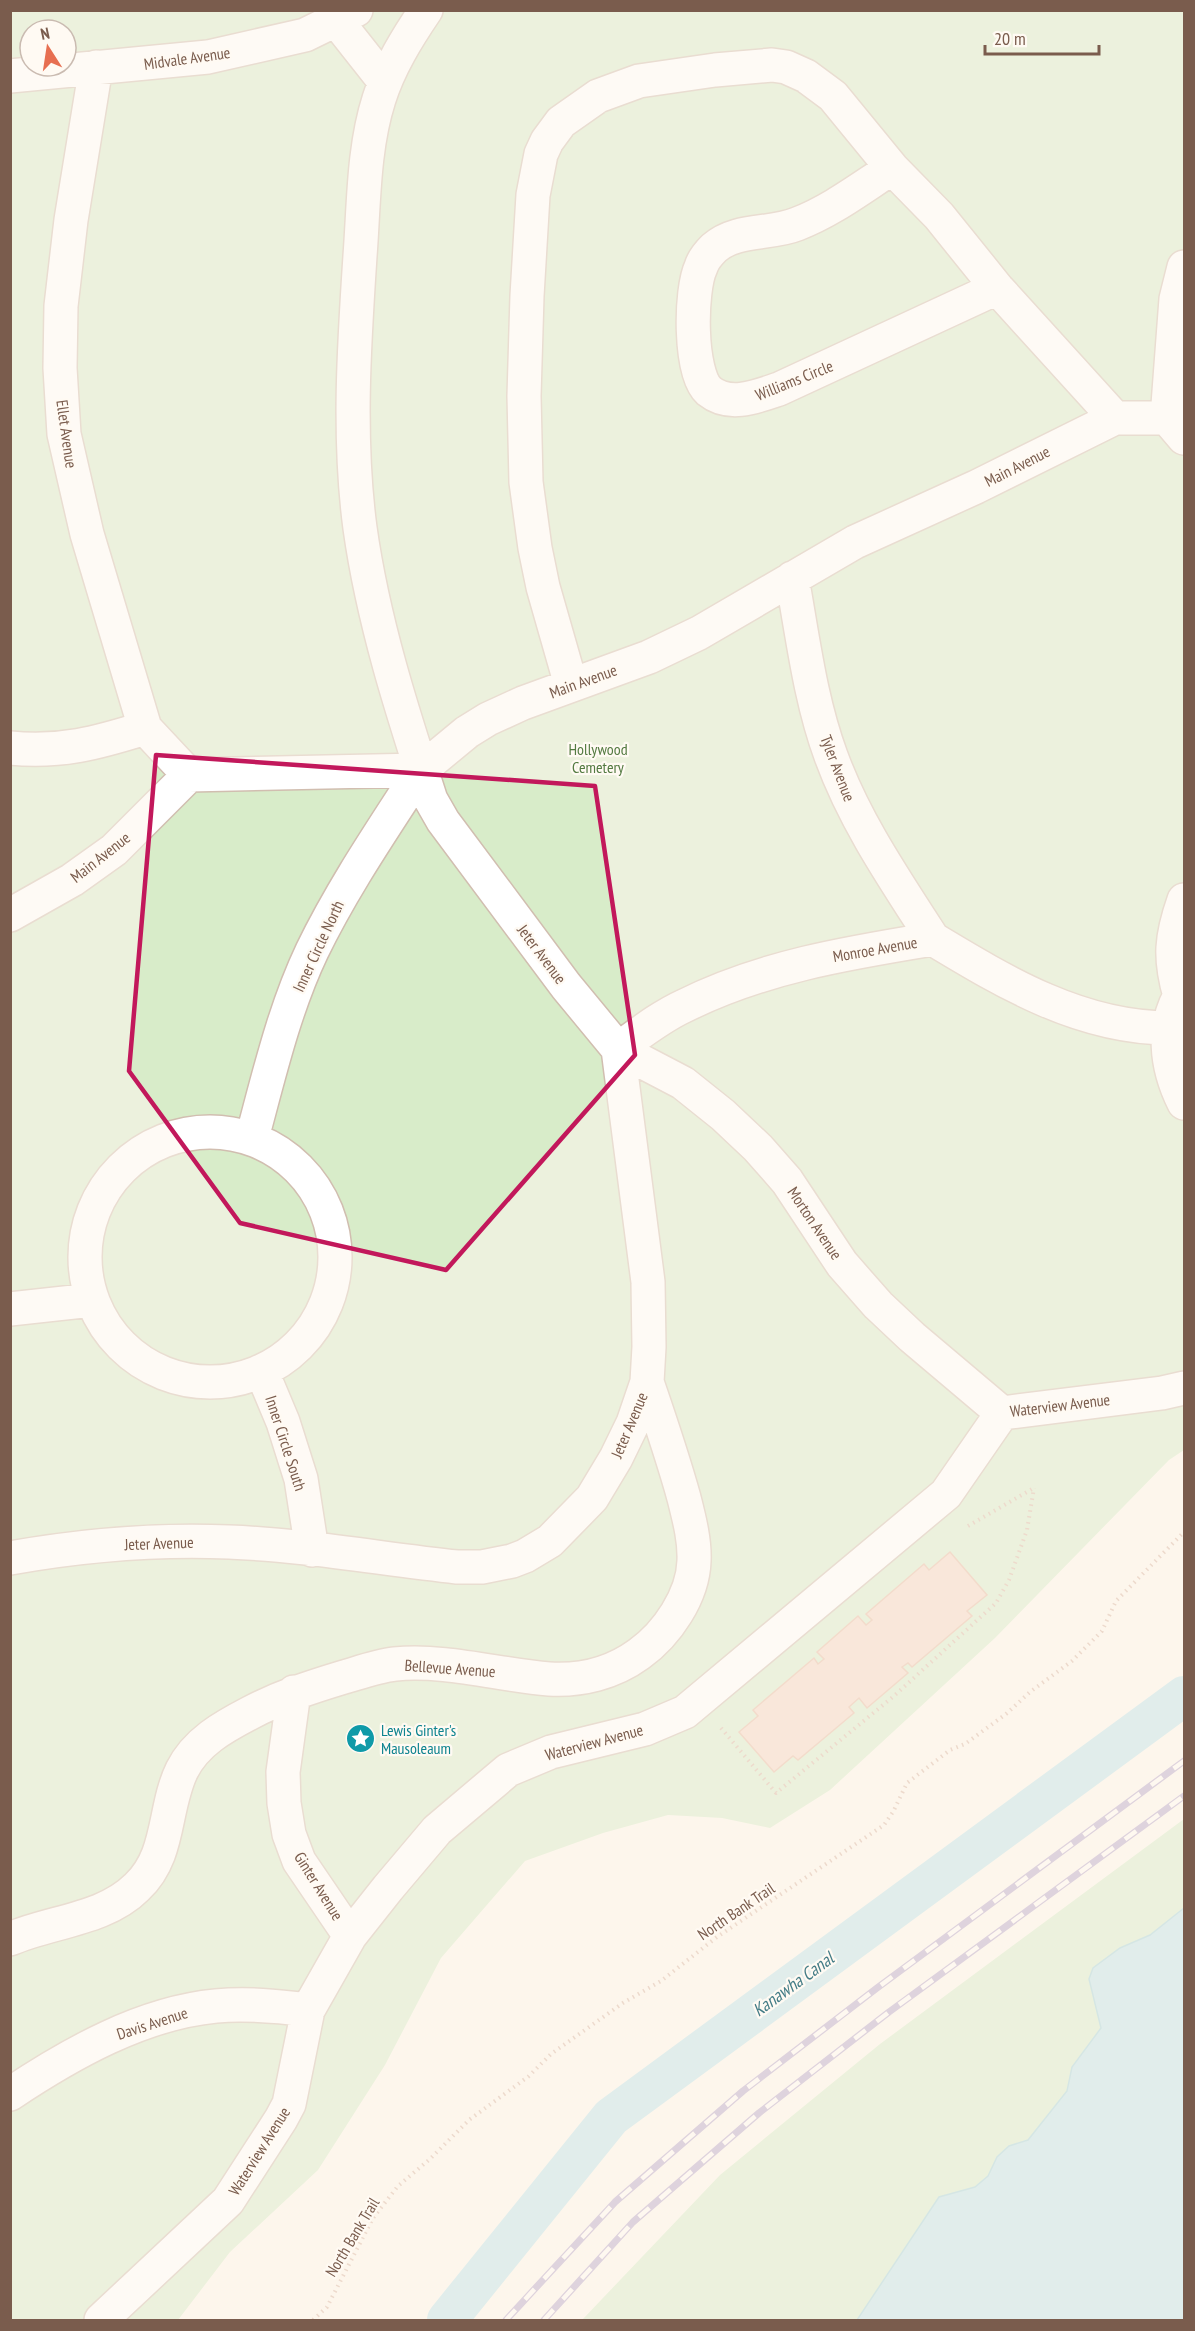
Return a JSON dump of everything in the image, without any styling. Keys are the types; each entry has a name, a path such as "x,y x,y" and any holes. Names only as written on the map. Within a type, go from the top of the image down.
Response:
{"lane":[{"name":"Jeter Avenue","path":"10,1558 73,1548 144,1543 227,1542 457,1567 492,1565 525,1556 550,1541 592,1498 616,1458 633,1423 647,1382 648,1282 618,1049 566,986 443,821 431,800 382,636 367,567 357,486 353,410 354,340 368,147 385,82 408,37 426,10"},
{"path":"346,15 385,82"},
{"name":"Midvale Avenue","path":"10,76 208,57 291,39 346,15"},
{"path":"572,685 543,587 526,482 524,396 532,202 538,163 547,141 561,122 598,96 639,81 715,70 779,66 806,76 833,96 892,168 939,216 997,288 1115,418"},
{"name":"Ellet Avenue","path":"96,68 71,220 63,285 60,333 62,418 82,517 145,728 189,775"},
{"name":"Williams Circle","path":"892,168 815,216 786,228 741,235 723,243 709,254 701,265 697,279 693,331 696,357 708,390 731,400 754,398 779,389 997,288"},
{"path":"1176,428 1176,299 1185,267"},
{"name":"Main Avenue","path":"421,770 467,732 488,719 640,660 699,633 792,578 880,530 976,487 1115,418 1176,428"},
{"name":"Tyler Avenue","path":"792,578 812,689 831,756 866,834 933,939"},
{"path":"10,748 45,750 77,747 145,728"},
{"path":"189,775 421,770"},
{"name":"Inner Circle North","path":"252,1138 276,1049 311,952 341,895 421,770"},
{"name":"Main Avenue","path":"10,915 72,880 114,850 189,775"},
{"path":"1185,900 1175,930 1172,950 1172,969 1182,992 1169,1028 1170,1064 1174,1082 1185,1103"},
{"name":"Monroe Avenue","path":"618,1049 658,1020 684,1006 752,978 817,959 933,939 1014,987 1073,1011 1121,1025 1169,1028"},
{"name":"Morton Avenue","path":"618,1049 683,1083 723,1115 758,1148 787,1181 842,1264 878,1305 1002,1413"},
{"path":"219,1133 252,1138 294,1163 316,1190 331,1223 336,1258 331,1294 315,1326 292,1353 262,1372 244,1378 207,1383 161,1372 136,1359 122,1347 110,1333 92,1300 84,1264 88,1227 103,1194 126,1165 156,1144 192,1134 219,1133"},
{"path":"10,1309 92,1300"},
{"name":"Inner Circle South","path":"262,1372 283,1422 298,1470 312,1550"},
{"name":"Bellevue Avenue","path":"10,1939 98,1911 123,1899 138,1887 158,1859 177,1785 191,1756 218,1730 294,1692 380,1667 401,1664 489,1670 549,1679 583,1678 616,1667 647,1648 672,1620 680,1606 689,1584 694,1561 690,1523 673,1457 647,1382"},
{"name":"Waterview Avenue","path":"100,2320 228,2201 239,2186 289,2104 308,2010 350,1936 437,1830 508,1770 551,1752 645,1729 685,1712 946,1494 1002,1413 1162,1393 1185,1388"},
{"name":"Ginter Avenue","path":"294,1692 284,1772 284,1803 290,1834 299,1861 350,1936"},
{"name":"Davis Avenue","path":"10,2094 72,2054 119,2032 173,2014 231,2005 266,2004 308,2010"}],"path":[{"path":"699,1701 776,1793 894,1696 996,1603 1009,1580 1027,1530 1034,1488 962,1529"},
{"name":"North Bank Trail","path":"313,2320 327,2307 373,2218 398,2186 469,2121 529,2076 551,2054 615,2008 661,1981 717,1937 884,1824 893,1812 907,1783 918,1772 950,1750 965,1744 1072,1661 1102,1631 1116,1601 1185,1532"}],"highlighted area":[{"path":"156,755 595,786 635,1055 446,1270 240,1223 129,1071"}],"green space":[{"name":"Hollywood Cemetery","path":"11,11 1184,11 1184,1450 1169,1460 995,1638 830,1790 770,1828 722,1818 668,1815 603,1833 525,1861 441,1958 385,2065 318,2170 230,2252 178,2320 11,2320"},
{"path":"1184,1819 1184,1908 1150,1935 1120,1948 1089,1979 1101,2028 1072,2067 1067,2091 1028,2140 1009,2146 997,2157 988,2176 975,2187 939,2197 857,2320 582,2320 720,2175 880,2044"}],"water":[{"path":"1184,1908 1184,2320 857,2320 939,2197 975,2187 988,2176 997,2157 1009,2146 1028,2140 1067,2091 1072,2067 1101,2028 1089,1979 1093,1968 1120,1948 1150,1935"}],"building":[{"path":"950,1552 987,1595 967,1611 972,1616 912,1667 908,1663 902,1667 908,1673 867,1708 859,1698 849,1707 854,1713 798,1760 793,1756 774,1772 739,1732 758,1716 753,1710 814,1658 818,1664 824,1659 817,1652 858,1616 866,1625 872,1620 866,1614 924,1564 929,1570"}],"waterway":[{"name":"Kanawha Canal","path":"447,2320 611,2117 1184,1696"}],"railway":[{"path":"506,2320 615,2202 743,2091 877,1988 1184,1761"},
{"path":"544,2320 633,2222 759,2113 889,2012 1184,1796"}],"place":[{"name":"Lewis Ginter's Mausoleaum","path":"360,1739"}]}
